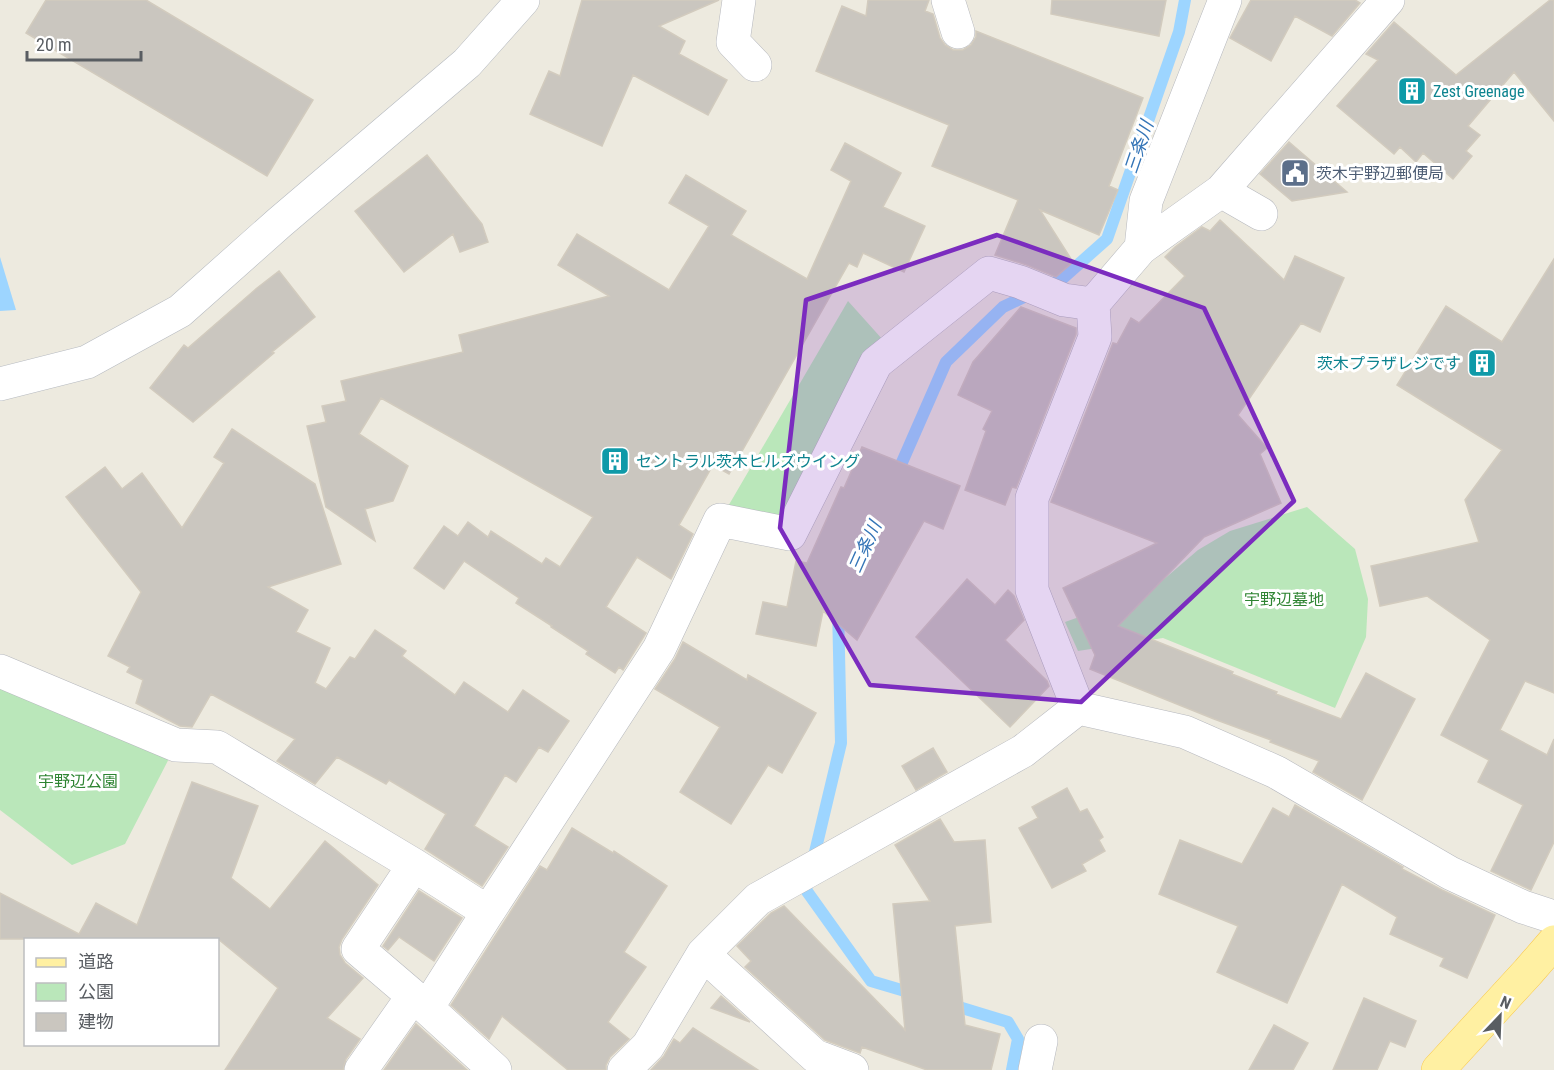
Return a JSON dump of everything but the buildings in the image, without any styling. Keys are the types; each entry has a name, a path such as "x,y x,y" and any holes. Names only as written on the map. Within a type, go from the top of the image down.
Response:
{"main road":[{"path":"1438,1070 1554,942"}],"street":[{"path":"0,384 87,362 180,311 279,223 467,63 523,0"},
{"path":"739,0 733,42 754,65"},
{"path":"948,0 958,32"},
{"path":"1141,248 1146,201 1225,0"},
{"path":"1078,302 1141,248 1221,191 1388,0"},
{"path":"1221,191 1261,214"},
{"path":"361,1070 420,1002 488,912 658,649 720,520 790,534 876,363 989,273 1078,302 1095,337 1032,498 1032,590 1078,708"},
{"path":"0,671 176,745 217,747 488,912"},
{"path":"1078,708 1185,732 1275,772 1450,873 1523,907 1554,917"},
{"path":"624,1070 648,1046 703,954 758,899 1023,751 1078,708"},
{"path":"414,865 358,950 495,1070"},
{"path":"703,954 815,1056 852,1070"}],"highlighted area":[{"path":"997,235 1204,308 1294,501 1081,702 870,685 780,528 806,300"}],"green space":[{"path":"848,301 892,350 790,534 720,520"},
{"name":"宇野辺墓地","path":"1307,507 1355,549 1368,599 1366,637 1335,708 1163,638 1078,651 1065,622 1149,592 1198,550 1230,531"},
{"name":"宇野辺公園","path":"0,671 176,745 125,844 72,865 0,810"}],"water":[{"path":"0,257 16,310 0,311"}],"waterway":[{"name":"三条川","path":"896,476 946,362 1003,307 1062,279 1107,239 1179,32 1185,0"},
{"name":"三条川","path":"838,607 841,743 806,890 871,981 915,994"},
{"name":"三条川","path":"949,1004 1008,1022 1018,1039 1012,1070"}],"place":[{"name":"Zest Greenage","path":"1412,91"},
{"name":"茨木宇野辺郵便局","path":"1295,173"},
{"name":"茨木プラザレジです","path":"1482,363"},
{"name":"セントラル茨木ヒルズウイング","path":"615,461"}]}
